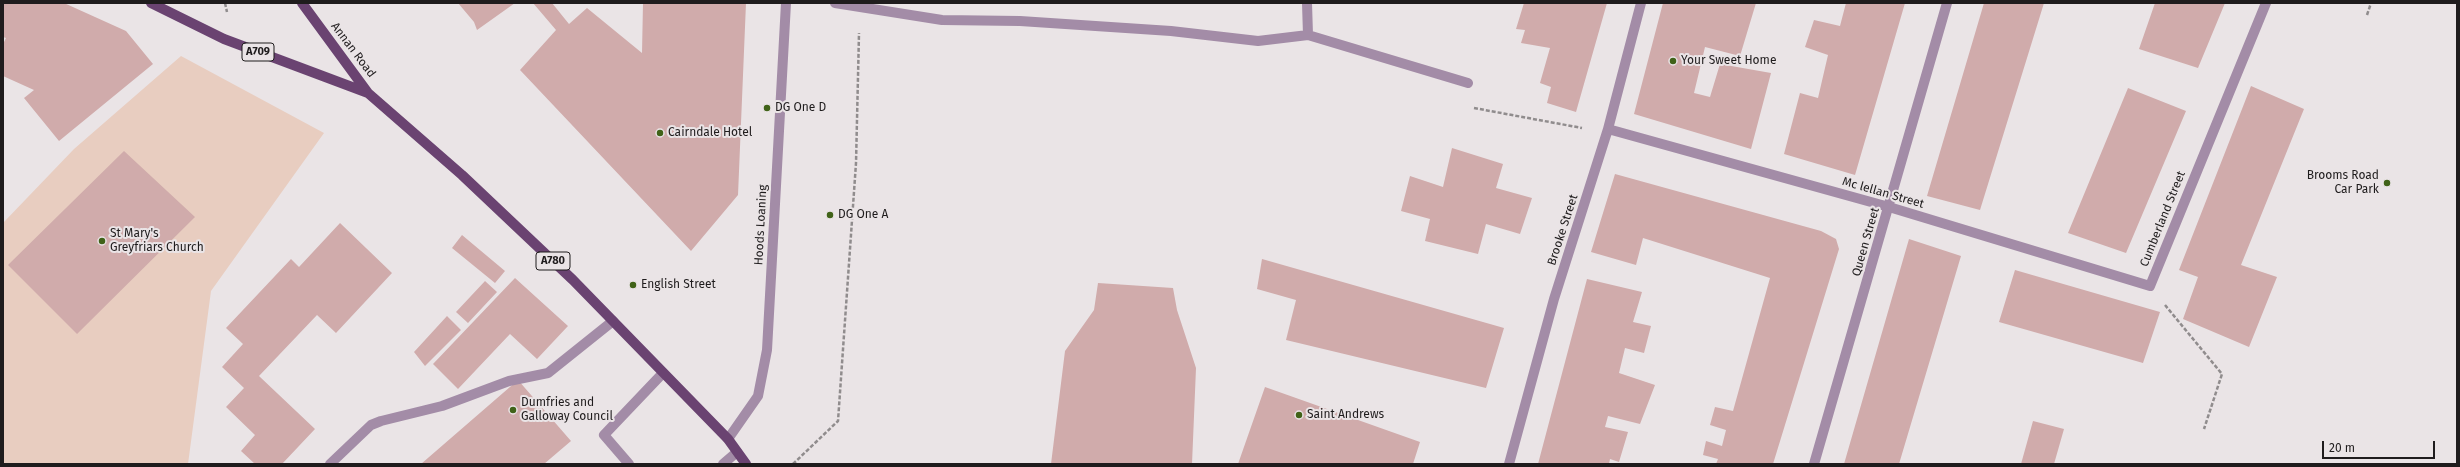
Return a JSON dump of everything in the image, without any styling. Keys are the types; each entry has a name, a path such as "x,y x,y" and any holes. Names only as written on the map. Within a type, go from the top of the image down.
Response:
{"main road":[{"name":"A709","path":"151,3 224,39 368,93"},
{"name":"Annan Road","path":"302,3 368,93"},
{"name":"A780","path":"368,93 467,180 573,280 728,439 746,464"}],"street":[{"name":"Hoods Loaning","path":"728,439 758,396 767,350 786,3"},
{"path":"835,3 942,20 1020,21 1164,30 1258,41 1308,35 1468,83"},
{"path":"1307,3 1308,35"},
{"name":"Brooke Street","path":"1509,464 1554,299 1608,131 1642,3"},
{"name":"Queen Street","path":"1814,464 1947,3"},
{"name":"Cumberland Street","path":"2150,286 2266,3"},
{"name":"Mc lellan Street","path":"1608,131 1889,207 2150,286"},
{"path":"330,464 371,425 381,421 442,406 509,381 548,373 613,321"},
{"path":"629,464 604,435 663,373"},
{"path":"723,464 738,452"}],"path":[{"path":"2367,15 2371,3"},
{"path":"793,464 838,421 856,163 859,6"},
{"path":"1468,83 1468,106 1608,131"},
{"name":"Cumberland Street","path":"2150,286 2222,374 2204,429"}],"shaded area":[{"path":"181,56 324,133 211,291 188,464 3,464 3,223 74,149"}],"building":[{"path":"3,3 64,3 126,31 153,64 59,141 24,98 34,90 3,76 3,44 6,38 3,37"},
{"path":"458,3 515,3 477,30 474,22"},
{"name":"Cairndale Hotel","path":"533,3 552,3 569,24 587,8 642,53 643,3 746,3 738,195 691,251 520,70 556,30"},
{"path":"1524,3 1607,3 1576,112 1547,103 1551,87 1540,83 1550,48 1521,43 1525,30 1516,29"},
{"path":"1663,3 1756,3 1740,56 1705,47 1694,93 1710,97 1720,64 1771,73 1751,149 1634,114"},
{"path":"1846,3 1905,3 1855,175 1784,154 1800,93 1818,98 1828,55 1805,47 1814,20 1840,26"},
{"path":"1984,3 2044,3 1980,210 1927,196"},
{"path":"2155,3 2225,3 2198,68 2139,49"},
{"path":"2251,86 2304,109 2241,265 2277,277 2249,347 2183,319 2198,277 2179,270"},
{"path":"2128,88 2186,111 2126,253 2068,233"},
{"path":"1452,148 1503,164 1496,188 1532,198 1520,234 1486,224 1478,254 1425,241 1430,219 1401,211 1410,176 1443,187"},
{"name":"St Mary's Greyfriars Church","path":"124,151 195,217 77,334 8,265"},
{"path":"1615,174 1821,231 1836,239 1839,249 1773,464 1716,464 1718,459 1703,455 1706,441 1722,446 1726,430 1710,425 1715,407 1733,411 1770,278 1643,238 1636,265 1591,252"},
{"path":"340,223 392,273 336,333 317,315 259,376 315,429 282,464 255,464 241,451 255,435 226,407 244,388 222,367 243,344 226,328 291,259 299,267"},
{"path":"462,235 505,271 495,283 452,248"},
{"path":"1909,239 1961,256 1899,464 1844,464"},
{"path":"1262,259 1504,328 1486,388 1286,340 1296,300 1257,289"},
{"path":"2015,270 2160,312 2143,363 1999,322"},
{"path":"515,278 568,326 537,359 510,334 458,389 433,364"},
{"path":"1587,279 1642,292 1633,322 1651,326 1644,353 1625,348 1619,373 1655,385 1640,424 1608,416 1605,427 1628,432 1619,462 1610,459 1609,464 1538,464"},
{"path":"485,281 497,292 468,323 456,312"},
{"path":"1098,283 1173,288 1177,310 1196,368 1192,464 1051,464 1065,351 1094,310"},
{"path":"447,316 461,330 425,366 414,352"},
{"name":"Dumfries and Galloway Council","path":"518,380 571,441 544,464 421,464"},
{"name":"Saint Andrews","path":"1265,387 1420,442 1413,464 1238,464"},
{"path":"2033,421 2064,429 2054,464 2021,464"}],"place":[{"name":"Your Sweet Home","path":"1673,61"},
{"name":"DG One D","path":"767,108"},
{"name":"Cairndale Hotel","path":"660,133"},
{"name":"Brooms Road Car Park","path":"2387,183"},
{"name":"DG One A","path":"830,215"},
{"name":"St Mary's Greyfriars Church","path":"102,241"},
{"name":"English Street","path":"633,285"},
{"name":"Dumfries and Galloway Council","path":"513,410"},
{"name":"Saint Andrews","path":"1299,415"}]}
